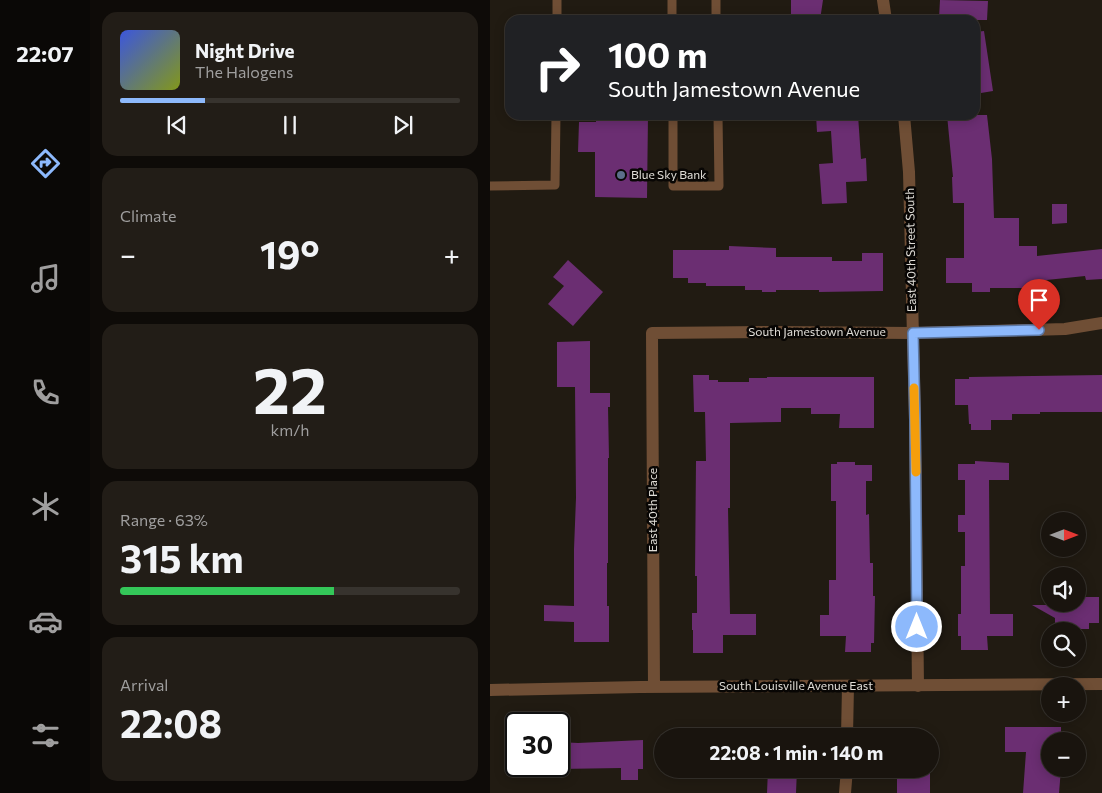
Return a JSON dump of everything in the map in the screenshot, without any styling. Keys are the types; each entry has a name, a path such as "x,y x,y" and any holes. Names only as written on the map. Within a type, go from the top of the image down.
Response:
{"street":[{"name":"East 40th Street South","path":"904,120 909,172 913,333 918,686"},
{"name":"South Jamestown Avenue","path":"652,333 913,333 1065,329 1102,323"},
{"name":"East 40th Place","path":"652,333 654,687"},
{"name":"South Louisville Avenue East","path":"490,690 1102,684"},
{"path":"847,728 848,686"},
{"path":"845,793 846,778"}],"lane":[{"path":"557,0 557,15"},
{"path":"672,0 672,15"},
{"path":"716,0 716,15"},
{"path":"490,186 555,185 556,120"},
{"path":"672,120 673,186 719,186 718,120"}],"building":[{"path":"791,0 823,0 821,15 791,15"},
{"path":"940,0 988,1 987,20 980,20 980,15 939,15"},
{"path":"980,31 984,31 993,91 980,93"},
{"path":"980,115 987,115 992,159 994,218 1019,218 1019,246 1037,246 1037,256 1102,249 1102,279 1086,280 1085,276 1037,281 1037,288 990,288 990,292 972,292 972,283 946,283 946,258 964,258 964,203 953,203 953,177 947,120 980,120"},
{"name":"Blue Sky Bank","path":"596,120 648,120 647,198 595,197 595,152 578,152 579,122 596,122"},
{"path":"816,120 858,120 861,159 866,158 867,181 846,182 847,203 822,204 819,164 833,163 831,131 817,132"},
{"path":"1052,204 1067,204 1067,223 1052,224"},
{"path":"729,246 776,248 776,257 832,257 832,261 862,261 862,253 883,253 883,291 819,292 819,290 776,290 776,292 762,292 762,290 745,290 745,286 706,286 706,283 688,283 688,278 673,278 673,250 729,250"},
{"path":"568,260 603,292 573,326 548,304 564,286 553,277"},
{"path":"590,341 590,393 610,393 610,407 608,407 607,563 609,642 574,642 574,622 544,621 544,605 574,606 576,498 575,387 557,387 557,342"},
{"path":"693,375 709,375 709,380 718,380 718,382 749,382 749,378 767,377 874,377 874,428 839,428 840,414 811,414 811,408 781,408 781,422 730,423 730,508 728,508 730,614 756,614 756,635 723,635 723,653 693,653 692,613 697,613 697,576 695,576 696,461 706,461 705,412 694,412"},
{"path":"1102,375 1102,412 1012,414 1012,420 991,420 991,430 971,430 968,405 955,405 955,379 969,379 969,377"},
{"path":"975,461 1009,463 1009,480 989,480 990,614 1013,614 1013,636 987,636 988,650 961,650 961,636 958,636 958,614 961,614 961,566 965,566 965,532 958,532 958,515 965,515 965,480 958,480 958,464 975,464"},
{"path":"837,462 855,462 855,465 872,465 872,481 866,481 866,515 869,514 870,563 873,563 873,596 875,596 874,643 871,643 871,652 845,652 846,636 820,636 820,615 829,615 829,580 836,580 836,501 831,501 831,464 837,464"},
{"path":"1086,597 1099,597 1099,623 1089,623 1089,629 1086,629 1086,622 1055,622 1055,618 1044,612 1086,612"},
{"path":"1032,605 1041,605 1041,610"},
{"path":"1005,727 1061,727 1061,732 1041,732 1041,777 1060,777 1059,793 1023,793 1026,752 1005,752"},
{"path":"643,740 643,769 638,769 638,780 621,780 621,768 570,769 570,743"},
{"path":"768,778 797,778 796,793 767,793"},
{"path":"897,778 930,778 930,793 897,793"}],"slow traffic":[{"path":"914,388 916,472"}],"place":[{"name":"Blue Sky Bank","path":"621,175"}],"route":[{"path":"917,627 913,333 1039,330"}]}
